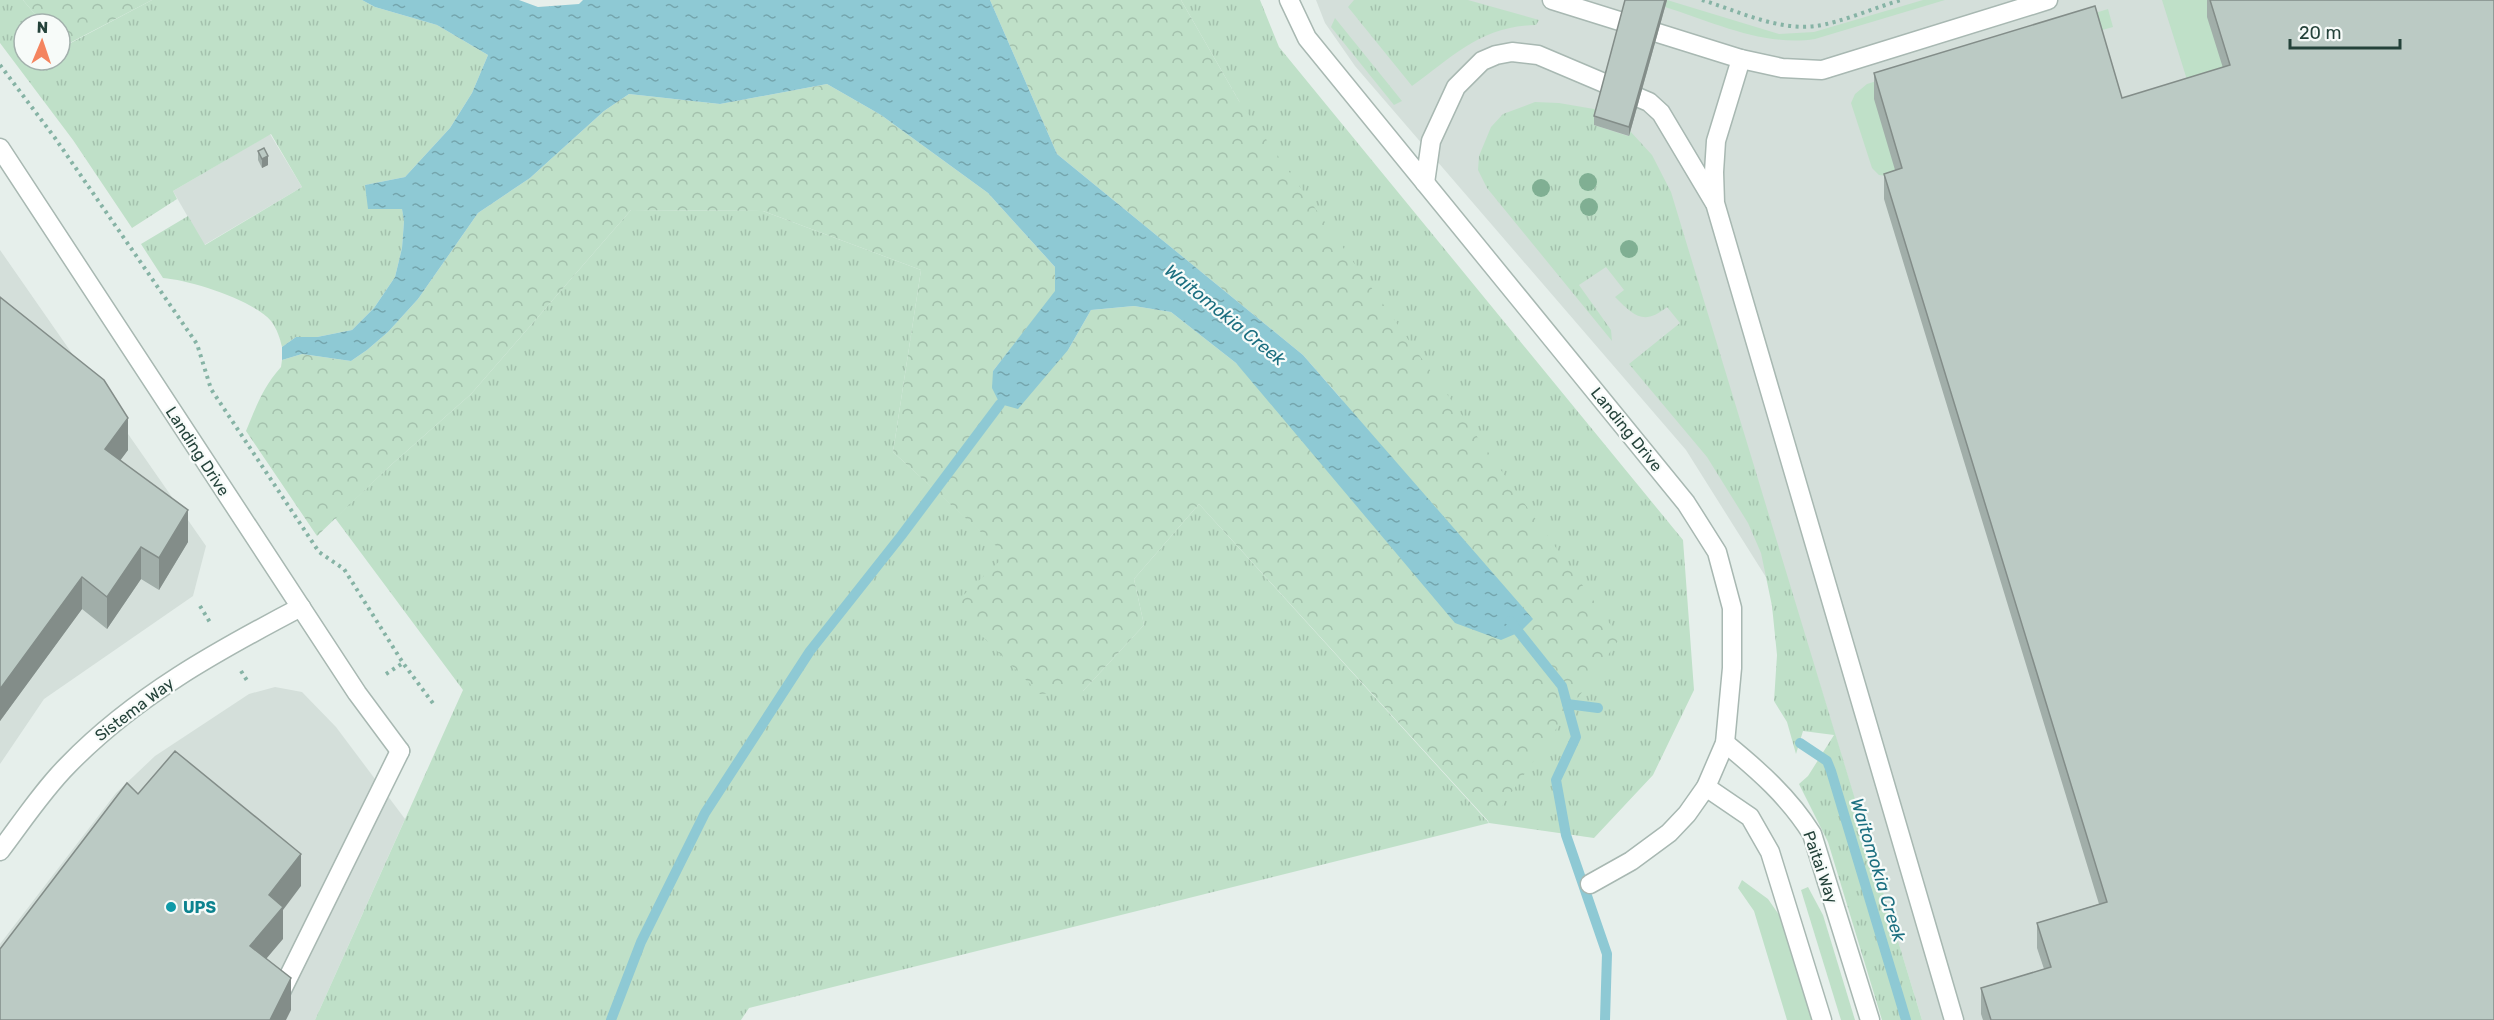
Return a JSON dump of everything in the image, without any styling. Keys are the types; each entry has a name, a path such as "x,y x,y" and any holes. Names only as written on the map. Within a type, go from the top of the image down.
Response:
{"street":[{"name":"Landing Drive","path":"1289,0 1307,38 1686,502 1717,552 1732,608 1732,668 1725,743 1706,787 1687,814 1669,833 1631,861 1590,884"},
{"path":"1552,0 1741,59 1782,68 1822,70 2048,0"},
{"path":"1425,183 1431,141 1456,87 1482,61 1512,52 1538,55 1649,102 1661,113 1715,203"},
{"path":"1741,59 1716,141 1715,203 1954,1020"},
{"name":"Landing Drive","path":"0,148 357,693 400,751 277,999"},
{"name":"Sistema Way","path":"0,851 66,766 104,729 146,697 226,646 301,607"},
{"name":"Paitai Way","path":"1725,743 1764,774 1798,812 1812,834 1870,1020"},
{"path":"1706,787 1750,817 1770,852 1822,1020"}],"path":[{"path":"1702,0 1768,21 1793,26 1817,26 1901,0"},
{"path":"0,65 55,138 197,344 211,389 319,552 344,569 403,663 435,705"},
{"path":"200,606 211,624"},
{"path":"386,674 403,663"}],"shaded area":[{"path":"1316,0 2494,0 2494,1020 1922,1020 1816,672 1769,582 1686,450 1355,66 1325,23"},
{"path":"270,134 302,187 204,245 173,191"},
{"path":"0,250 206,546 193,596 44,699 0,764"},
{"path":"275,687 302,692 336,727 405,819 315,1020 0,1020 0,944 116,793 155,756 249,694"}],"green space":[{"path":"0,0 23,0 33,12 12,12 12,59 0,43"},
{"path":"23,0 152,0 72,42 72,12 33,12"},
{"path":"152,0 362,0 375,7 437,25 488,55 472,93 450,128 405,177 365,185 389,208 402,208 404,221 402,248 395,277 374,308 352,330 317,337 296,337 282,347 275,327 262,313 220,292 163,278 141,244 188,216 205,245 302,187 271,134 173,191 177,199 132,228 73,140 22,72 72,72 72,42"},
{"path":"990,0 1181,0 1239,101 1620,638 1490,823 1199,504 1134,579 1144,625 1083,691 1040,694 952,606 1006,555 893,452 921,270 763,211 631,210 471,394 391,465 317,536 246,431 265,390 281,367 282,360 302,354 351,361 367,350 388,332 418,299 478,213 530,178 604,111 629,94 720,104 827,84 881,115 988,193 1055,267 1056,291 993,371 1068,350 1091,310 1134,306 1171,312 1236,363 1520,632 1533,618 1303,355 1057,154"},
{"path":"1181,0 1260,0 1279,47 1683,540 1694,690 1653,775 1594,838 1489,823 1239,101"},
{"path":"1354,0 1468,0 1539,20 1536,25 1499,31 1484,37 1455,54 1412,86 1348,7"},
{"path":"1667,0 1779,34 1814,32 1923,0 1945,0 1815,39 1796,41 1758,36 1720,26 1665,7"},
{"path":"2162,0 2264,0 2230,91 2194,102"},
{"path":"2108,9 2113,27 2095,32 1898,177 1879,175 1872,168 1851,103 1855,94 1867,84"},
{"path":"1335,18 1402,101 1394,105 1331,27"},
{"path":"1535,102 1559,103 1598,110 1594,125 1628,136 1630,131 1652,155 1671,192 1922,1020 1882,1020 1828,842 1799,784 1808,776 1834,735 1803,731 1796,754 1787,722 1774,701 1777,655 1772,606 1761,553 1748,523 1707,457 1629,364 1680,323 1667,307 1652,316 1634,314 1615,297 1624,290 1606,267 1579,285 1611,330 1612,341 1487,188 1478,170 1479,156 1491,127 1503,114"},
{"path":"631,210 763,211 921,270 893,452 1007,555 1083,691 1144,625 1134,579 1199,504 1489,823 749,1008 741,1020 315,1020 463,690 335,518 471,394"},
{"path":"1742,880 1768,899 1782,919 1813,1020 1787,1020 1754,911 1738,888"},
{"path":"1808,887 1823,915 1855,1020 1841,1020 1801,890"}],"water":[{"path":"362,0 519,0 538,7 579,4 583,0 990,0 1057,154 1303,355 1533,619 1520,632 1501,640 1455,623 1236,363 1171,312 1134,306 1091,310 1068,350 1018,409 1000,404 992,388 993,371 1055,291 1055,267 988,193 881,115 827,84 720,104 629,94 604,111 530,178 478,213 418,299 388,332 367,350 351,361 302,354 282,360 282,347 296,337 317,337 352,330 374,308 395,277 402,248 404,221 402,209 368,209 365,185 405,177 450,128 472,93 488,55 437,25 375,7"}],"building":[{"path":"1625,0 1665,0 1629,127 1594,116"},
{"path":"2210,0 2494,0 2494,1020 1991,1020 1981,988 2051,967 2037,923 2107,902 1884,174 1902,168 1874,73 2095,6 2122,98 2230,65"},
{"path":"264,148 268,156 262,159 258,151"},
{"path":"0,297 104,380 128,418 105,449 188,510 159,558 141,547 107,597 82,577 0,689"},
{"name":"UPS","path":"175,751 301,854 269,895 283,907 250,946 291,978 270,1020 0,1020 0,949 127,783 138,794"}],"waterway":[{"path":"611,1020 641,942 705,813 810,651 901,536 1000,404"},
{"name":"Waitomokia Creek","path":"1510,621 1562,686 1576,737 1556,780 1566,835 1607,954 1605,1020"},
{"name":"Waitomokia Creek","path":"1567,704 1598,708"},
{"name":"Waitomokia Creek","path":"1800,743 1827,761 1831,771 1906,1020"}],"place":[{"name":"UPS","path":"171,907"}]}
